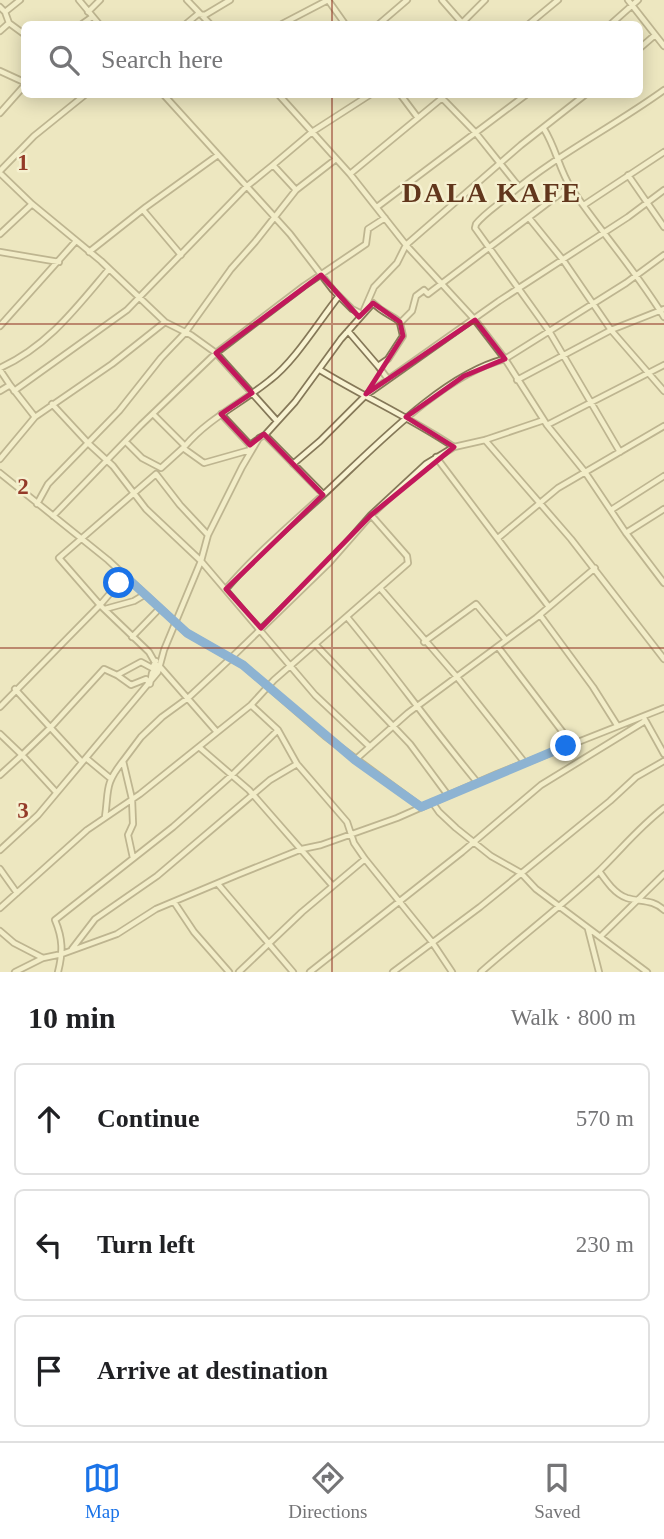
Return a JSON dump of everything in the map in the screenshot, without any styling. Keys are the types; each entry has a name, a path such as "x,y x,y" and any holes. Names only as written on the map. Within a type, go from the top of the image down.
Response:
{"street":[{"path":"5,12 20,0"},
{"path":"79,0 96,21"},
{"path":"88,12 100,0"},
{"path":"187,0 206,21"},
{"path":"190,21 230,0"},
{"path":"311,0 315,6"},
{"path":"288,21 328,0 343,21"},
{"path":"382,21 407,0"},
{"path":"442,0 460,21"},
{"path":"465,21 485,0"},
{"path":"533,21 558,0"},
{"path":"614,21 630,2 638,0"},
{"path":"630,2 664,46"},
{"path":"0,7 9,23 21,32"},
{"path":"87,21 92,18"},
{"path":"0,32 9,23"},
{"path":"643,45 655,35"},
{"path":"0,71 21,82"},
{"path":"0,113 21,88"},
{"path":"620,452 549,331 475,228 476,224 519,187 556,159 664,90"},
{"path":"81,98 34,136 0,172 32,204 165,322 191,335 216,353 277,421"},
{"path":"167,98 310,257 339,296 352,309 362,314"},
{"path":"282,98 350,174 406,245 475,320 505,359 545,423 585,472 664,583"},
{"path":"14,391 117,320 246,187 312,132 365,98"},
{"path":"403,98 418,118"},
{"path":"350,174 442,98"},
{"path":"446,98 519,187"},
{"path":"376,207 520,98"},
{"path":"362,314 374,287 397,263 406,245 581,98"},
{"path":"544,129 555,145 556,159 570,186 662,309 664,317"},
{"path":"584,205 664,152"},
{"path":"89,252 218,155"},
{"path":"37,504 48,484 89,444 185,332 222,280 296,190 336,159"},
{"path":"273,165 296,190"},
{"path":"628,175 664,227"},
{"path":"400,322 412,311 416,296 424,289 428,294 440,282 570,186"},
{"path":"293,464 388,379 664,190"},
{"path":"0,234 32,204"},
{"path":"143,210 181,255"},
{"path":"53,516 107,459 216,353 366,244 368,229 385,218"},
{"path":"529,218 563,260 611,331 664,391"},
{"path":"0,326 76,241"},
{"path":"0,253 59,262"},
{"path":"226,589 288,524 408,418 464,376 505,359 626,284 664,255"},
{"path":"35,417 0,369 31,350 65,322 109,270"},
{"path":"161,468 197,432 273,378 339,296"},
{"path":"161,468 183,449 204,463 250,450 250,445 265,435 295,402 348,331 373,303 386,315 400,322 404,336 388,359 379,366"},
{"path":"517,380 611,331 662,309"},
{"path":"0,459 35,417 112,364 165,322"},
{"path":"348,331 388,379"},
{"path":"105,818 106,790 110,778 141,737 188,698 328,564 370,514 436,457 454,447 545,423 591,404 664,365"},
{"path":"320,370 408,418 454,447"},
{"path":"0,391 10,385"},
{"path":"52,404 89,444 107,459 146,509 201,561 261,628 315,695 370,747"},
{"path":"153,414 185,446"},
{"path":"221,414 250,445"},
{"path":"498,538 558,488 664,426"},
{"path":"265,435 323,495"},
{"path":"0,850 31,822 150,684 160,668 164,650 201,561 208,535 259,438"},
{"path":"485,440 595,568 664,659"},
{"path":"127,442 142,458 161,468"},
{"path":"436,457 549,607"},
{"path":"0,473 125,576 187,633 257,675 355,760 421,807"},
{"path":"150,684 152,673 157,666 156,661 100,605 59,558 156,474 208,535"},
{"path":"611,510 664,476"},
{"path":"626,533 664,509"},
{"path":"0,908 88,830 132,799 251,705 409,560 370,514"},
{"path":"355,760 416,707 540,615 595,568"},
{"path":"0,706 125,576"},
{"path":"380,588 457,677 525,763"},
{"path":"105,610 144,595"},
{"path":"424,642 476,604 506,640"},
{"path":"132,637 160,608"},
{"path":"540,615 593,687 617,725"},
{"path":"347,617 477,782"},
{"path":"315,645 410,744 447,794"},
{"path":"498,647 571,743"},
{"path":"117,675 141,662 152,668 156,661"},
{"path":"160,668 217,732"},
{"path":"0,775 51,727 104,669 131,685 146,679 150,684"},
{"path":"15,689 84,760 110,778"},
{"path":"251,705 278,730 297,764 347,822 365,859 432,942 449,971"},
{"path":"310,972 541,785 644,718 664,708"},
{"path":"15,972 43,958 117,934 156,909 302,849 352,834 571,743 617,725 644,718"},
{"path":"644,718 664,754"},
{"path":"58,972 62,954 61,936 55,920 232,775 278,730"},
{"path":"0,734 55,792"},
{"path":"199,747 254,795 332,885"},
{"path":"123,761 132,799 133,824 128,835 133,858"},
{"path":"393,972 521,873 636,777 664,761"},
{"path":"72,950 95,919 157,876 270,780 297,764"},
{"path":"432,802 439,812 473,842 521,873 536,889 647,972"},
{"path":"481,972 560,906 664,808"},
{"path":"239,972 332,885 365,859"},
{"path":"0,869 17,893"},
{"path":"599,871 614,890 626,898 652,902 664,910"},
{"path":"601,936 664,874"},
{"path":"218,884 293,972"},
{"path":"174,902 194,932 229,972"},
{"path":"588,928 599,972"},
{"path":"0,931 14,943 43,958"}],"highlighted area":[{"path":"321,275 359,317 373,303 400,322 403,336 366,394 475,320 505,359 464,376 406,417 454,447 371,515 261,628 226,589 323,495 264,434 250,445 221,414 252,393 216,353"}],"district":[{"name":"DALA KAFE","path":"492,192"}],"route":[{"path":"119,583 125,576 187,633 257,675 325,736 421,807 566,746"}]}
